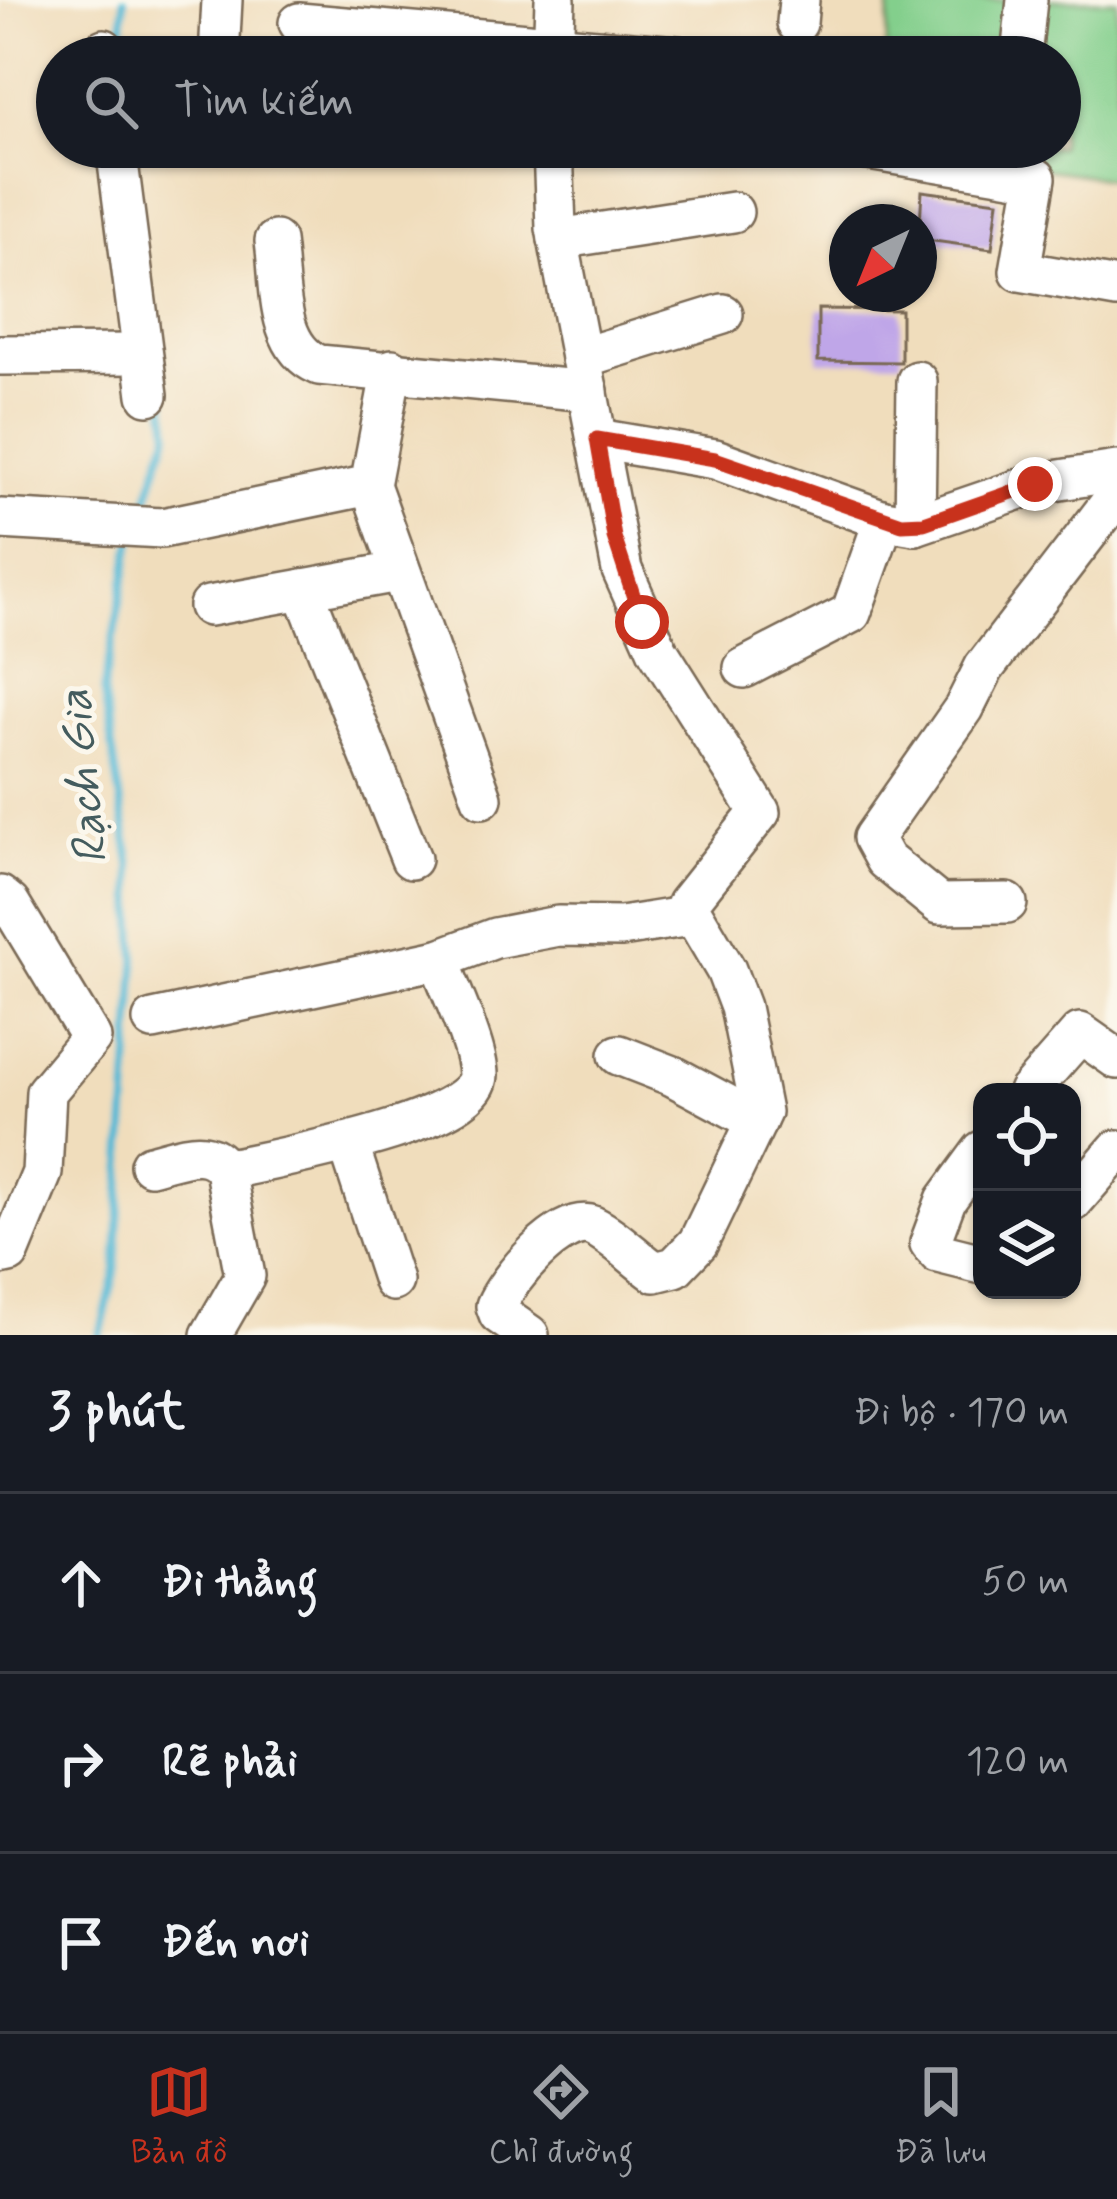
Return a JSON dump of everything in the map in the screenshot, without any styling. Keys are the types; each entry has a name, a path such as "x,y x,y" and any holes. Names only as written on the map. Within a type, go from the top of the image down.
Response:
{"street":[{"path":"220,36 222,0"},
{"path":"554,36 555,0"},
{"path":"1023,36 1027,0"},
{"path":"299,22 418,36"},
{"path":"118,168 148,395"},
{"path":"514,1325 499,1298 549,1238 573,1225 593,1226 655,1272 675,1267 698,1243 757,1121 761,1100 740,1006 726,970 690,916 691,893 760,812 642,622 614,537 558,239 554,168"},
{"path":"976,168 1036,178 1020,272 1117,288"},
{"path":"558,239 733,212"},
{"path":"275,241 289,341 299,357 319,365 584,374 723,314"},
{"path":"0,355 140,354"},
{"path":"392,369 370,485 482,798"},
{"path":"744,668 851,613 899,522 917,381"},
{"path":"597,439 715,459 899,522 1035,484 1117,471"},
{"path":"0,519 163,528 370,485"},
{"path":"1007,903 939,904 885,860 873,838 964,708 984,668 1117,495"},
{"path":"209,606 398,572"},
{"path":"303,589 411,859"},
{"path":"0,896 10,904 91,1038 46,1092 42,1173 9,1253 0,1256"},
{"path":"153,1020 439,959 495,938 558,926 621,927 690,916"},
{"path":"224,1170 348,1143 453,1107 472,1094 478,1075 439,959"},
{"path":"1036,1083 1080,1034 1117,1059"},
{"path":"620,1055 673,1076 757,1121"},
{"path":"348,1143 394,1281"},
{"path":"1081,1192 1117,1150"},
{"path":"150,1165 205,1152 217,1157 224,1170 245,1276 211,1335"},
{"path":"973,1163 946,1200 930,1243 938,1253 973,1262"}],"green space":[{"path":"890,0 1117,0 1117,180 1037,168 1081,168 1081,36 887,36"}],"building":[{"path":"922,191 998,201 992,249 937,241 937,204 921,204"},
{"path":"818,309 901,312 901,362 818,361"}],"waterway":[{"name":"Rạch Gia","path":"122,36 124,0"},
{"name":"Rạch Gia","path":"142,516 169,431 164,397"},
{"name":"Rạch Gia","path":"100,1335 116,1269 136,961 131,865 103,690 132,541"}],"route":[{"path":"642,622 622,570 597,439 715,459 902,524 924,523 1035,484"}]}
